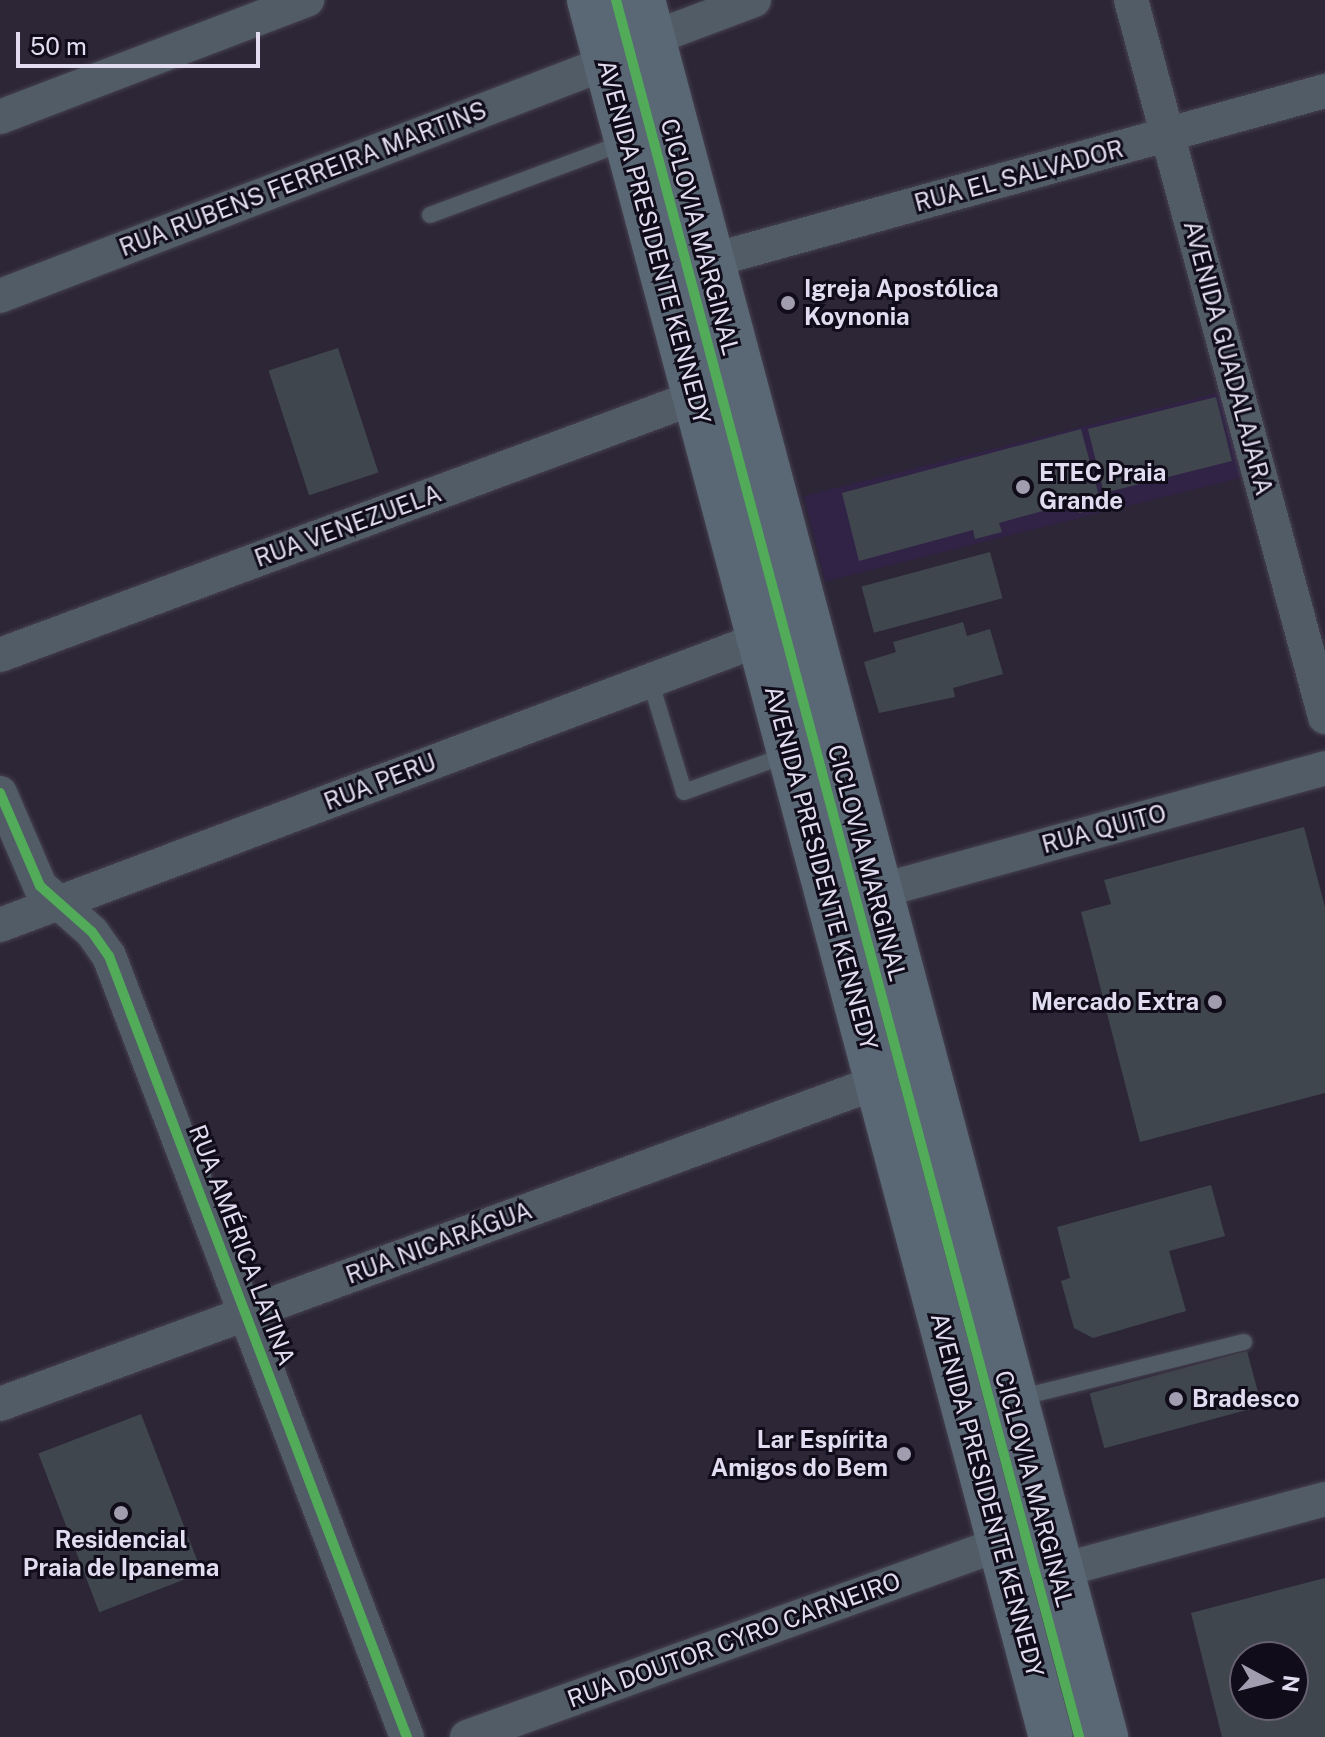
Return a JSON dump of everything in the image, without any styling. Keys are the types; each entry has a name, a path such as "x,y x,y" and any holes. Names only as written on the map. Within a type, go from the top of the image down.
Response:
{"main road":[{"name":"AVENIDA PRESIDENTE KENNEDY","path":"589,0 1051,1737"},
{"path":"648,19 883,890 1106,1737"}],"street":[{"path":"0,117 307,0"},
{"path":"648,19 754,0"},
{"name":"AVENIDA GUADALAJARA","path":"1131,0 1325,717"},
{"name":"RUA RUBENS FERREIRA MARTINS","path":"0,296 606,63"},
{"name":"RUA EL SALVADOR","path":"713,260 1325,91"},
{"name":"RUA VENEZUELA","path":"0,655 696,397"},
{"name":"RUA PERU","path":"0,925 761,639"},
{"name":"RUA QUITO","path":"883,890 1325,768"},
{"name":"RUA AMÉRICA LATINA","path":"0,793 27,862 56,904 92,932 109,956 407,1737"},
{"name":"RUA NICARÁGUA","path":"0,1404 878,1082"},
{"path":"1000,1544 1062,1570 1325,1499"},
{"name":"RUA DOUTOR CYRO CARNEIRO","path":"467,1737 1000,1544"}],"lane":[{"path":"430,215 628,142"},
{"path":"650,680 684,792 791,753"},
{"path":"1016,1399 1244,1342"}],"shaded area":[{"name":"ETEC Praia Grande","path":"1221,392 1242,477 825,581 804,496"}],"building":[{"path":"338,348 378,473 309,495 269,371"},
{"path":"1216,397 1232,461 1104,493 1088,429"},
{"path":"1081,429 1102,507 1079,513 1076,502 999,523 1002,532 975,539 973,530 859,561 842,493"},
{"path":"990,552 1002,598 874,633 862,586"},
{"path":"963,622 967,636 990,629 1003,674 953,688 955,697 879,713 864,662 896,652 893,642"},
{"name":"Mercado Extra","path":"1304,827 1325,907 1325,1093 1140,1142 1081,912 1111,904 1104,880"},
{"path":"1211,1185 1225,1236 1169,1251 1186,1311 1093,1338 1074,1328 1061,1281 1070,1278 1057,1227"},
{"name":"Bradesco","path":"1247,1351 1262,1406 1104,1448 1090,1393"},
{"name":"Residencial Praia de Ipanema","path":"141,1414 202,1573 99,1612 38,1453"},
{"path":"1325,1578 1325,1737 1222,1737 1191,1613"}],"cycle path":[{"name":"CICLOVIA MARGINAL","path":"616,0 1079,1737"},
{"path":"0,793 40,886 92,932 109,956 407,1737"}],"place":[{"name":"Igreja Apostólica Koynonia","path":"788,303"},
{"name":"ETEC Praia Grande","path":"1023,487"},
{"name":"Mercado Extra","path":"1215,1002"},
{"name":"Bradesco","path":"1176,1399"},
{"name":"Lar Espírita Amigos do Bem","path":"904,1454"},
{"name":"Residencial Praia de Ipanema","path":"121,1513"}]}
